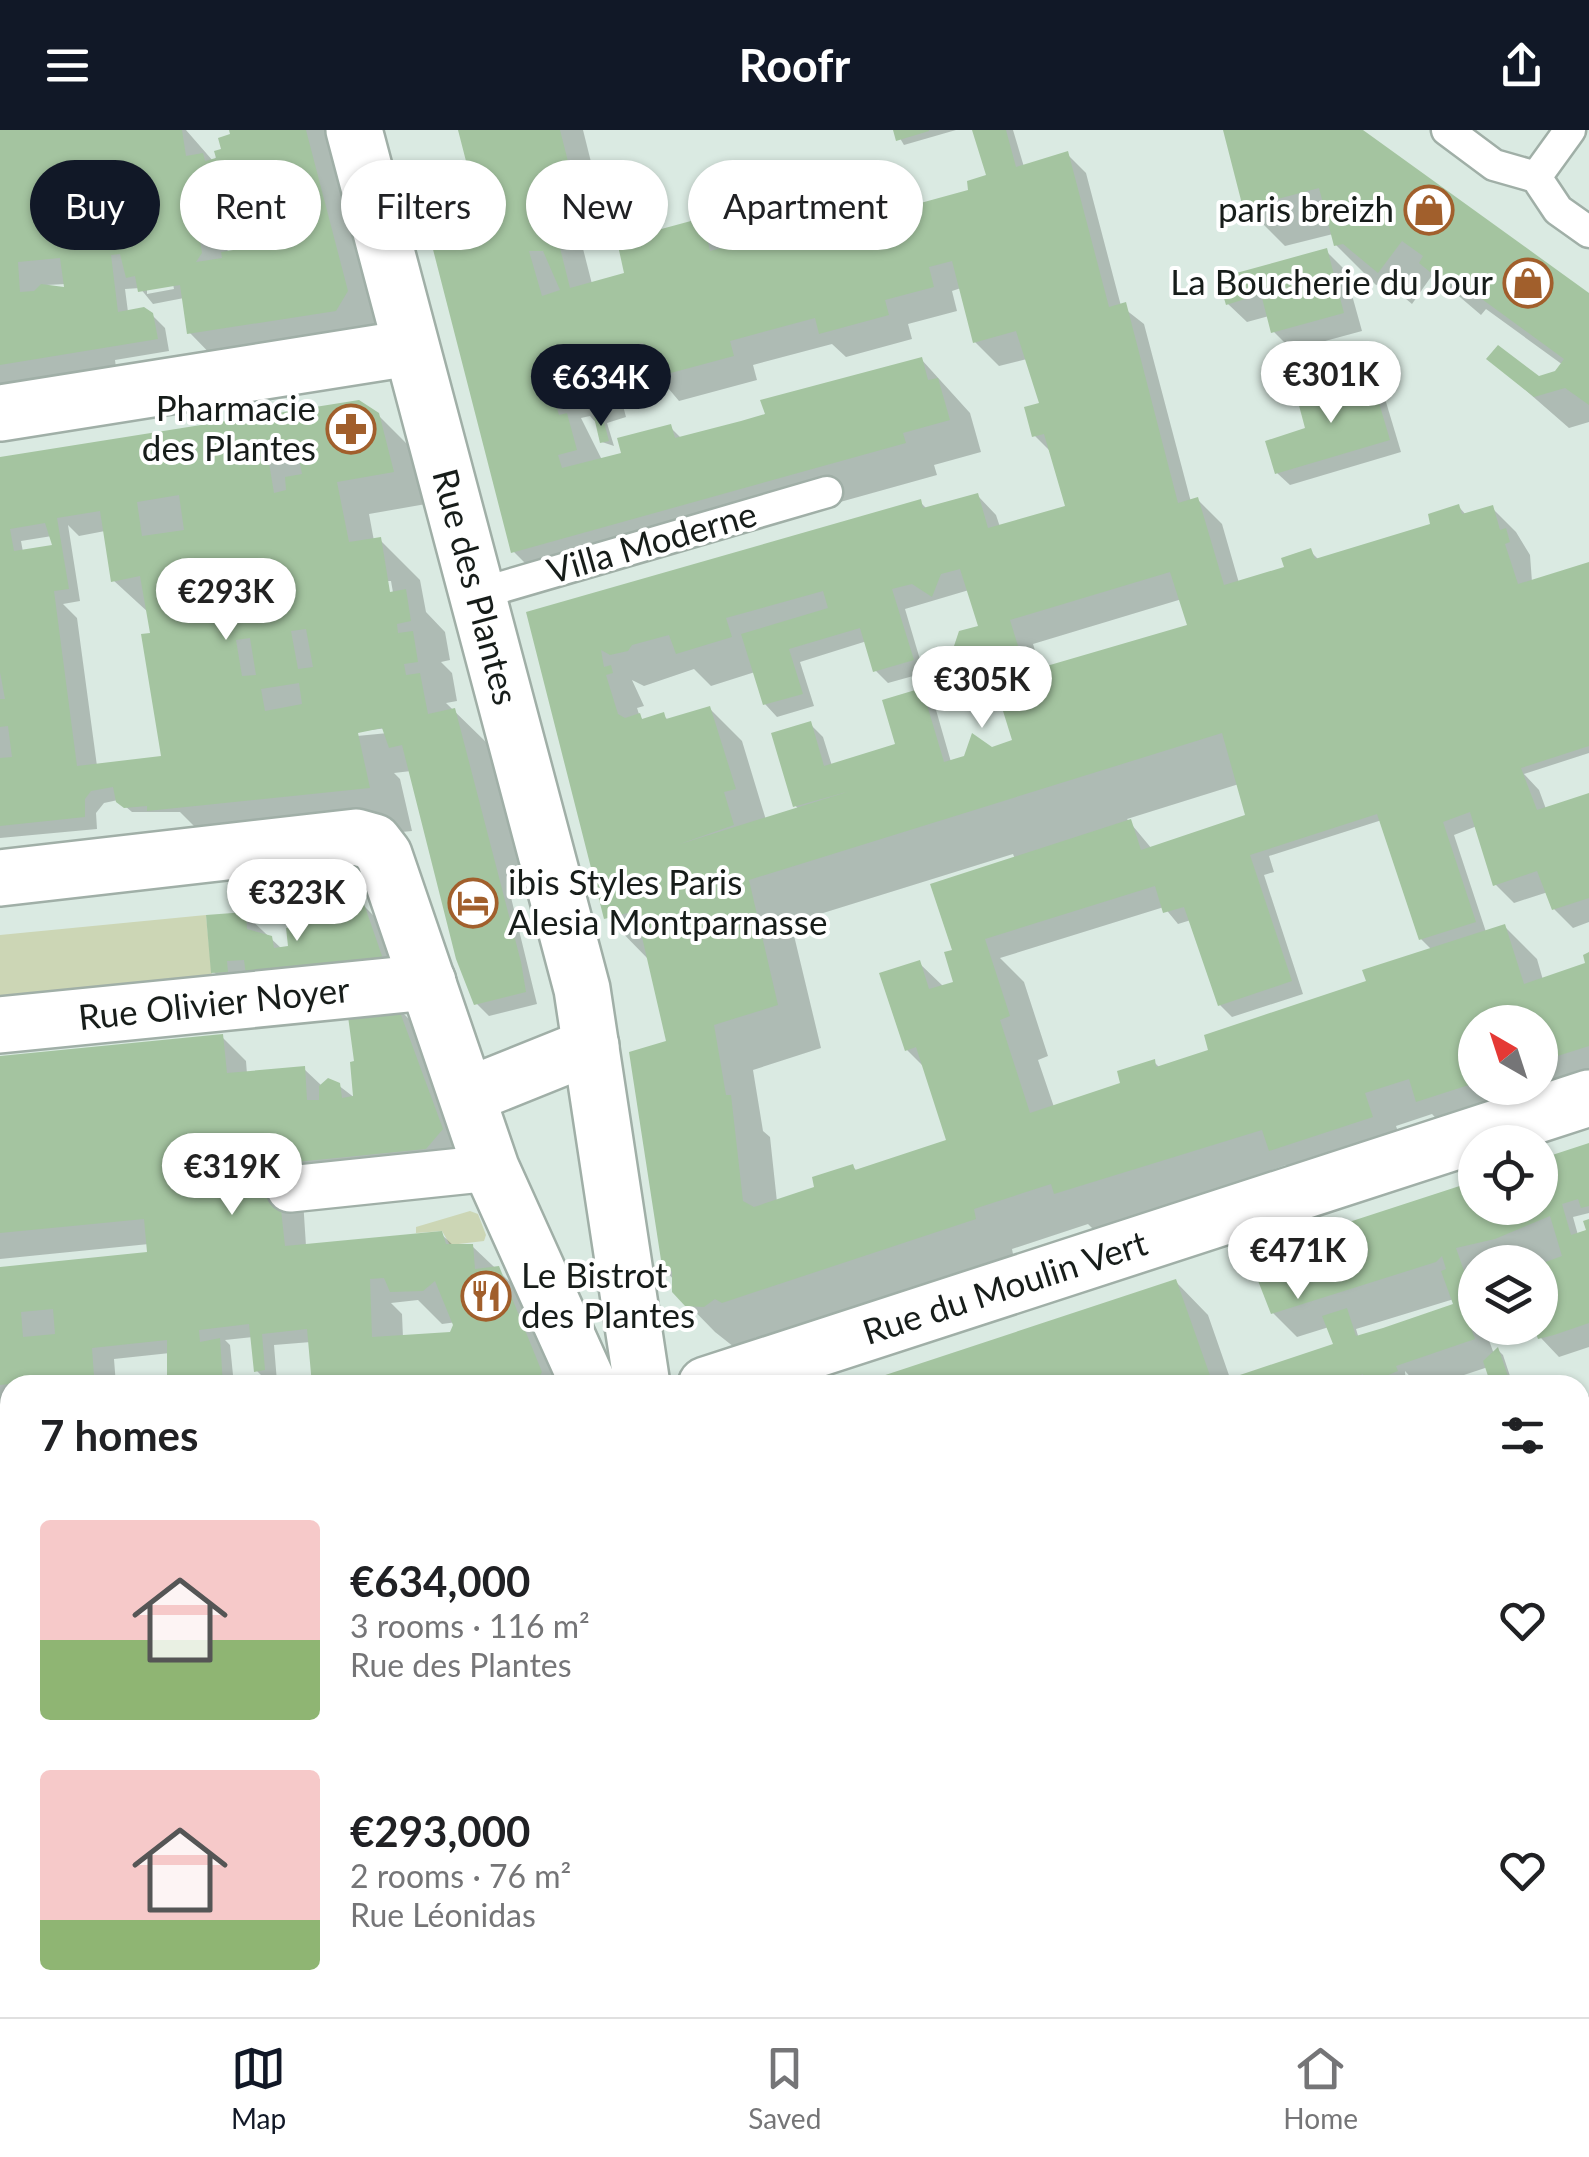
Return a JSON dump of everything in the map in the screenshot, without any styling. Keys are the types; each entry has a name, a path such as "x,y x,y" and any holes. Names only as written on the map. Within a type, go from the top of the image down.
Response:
{"street":[{"name":"Rue des Plantes","path":"354,130 582,988 641,1375"},
{"path":"0,413 409,348"},
{"path":"0,878 356,837 374,842 384,855 470,1095 491,1168 584,1375"},
{"name":"Rue Olivier Noyer","path":"0,1026 428,982"},
{"path":"470,1095 592,1046"},
{"name":"Rue du Moulin Vert","path":"737,1375 1589,1098"},
{"path":"290,1189 491,1168"}],"lane":[{"path":"1447,130 1494,165 1536,177 1558,210 1589,232"},
{"path":"1536,177 1570,130"},
{"name":"Villa Moderne","path":"478,594 827,492"}],"green space":[{"path":"206,915 213,986 0,1006 0,935"},
{"path":"470,1211 478,1214 486,1235 484,1241 450,1245 442,1231 416,1233 416,1227"}],"building":[{"path":"0,130 182,130 186,156 203,153 205,160 180,160 180,250 202,250 196,262 222,258 221,252 233,250 321,250 321,188 348,291 336,311 187,334 180,285 138,292 135,276 126,278 120,254 111,255 118,312 144,307 153,313 158,339 0,365","holes":["60,258 64,287 41,284 34,291 20,292 18,262"]},
{"path":"229,130 306,130 314,160 209,160 216,158 214,151 221,149 218,138 230,134"},
{"path":"458,130 560,130 568,160 526,160 526,250 560,250 570,288 624,273 619,250 668,250 668,227 688,222 688,250 923,250 923,202 968,190 967,181 986,175 972,130 1006,130 1016,167 1068,151 1109,307 1126,302 1178,503 1198,497 1224,585 1284,567 1281,558 1311,548 1315,559 1430,524 1428,514 1459,504 1462,514 1493,505 1500,530 1506,528 1510,542 1505,544 1518,584 1589,562 1589,746 1521,768 1537,810 1589,793 1589,898 1552,910 1537,871 1493,886 1470,812 1443,822 1476,922 1419,940 1377,814 1250,855 1292,981 1218,1006 1184,907 1163,913 1155,886 985,939 1010,1016 1000,1020 1030,1113 1120,1083 1117,1071 1155,1059 1156,1067 1208,1050 1204,1035 1366,981 1362,970 1505,924 1524,984 1585,963 1583,955 1589,952 1589,1046 1558,1056 1558,1005 1458,1005 1458,1088 1416,1102 1409,1079 1365,1093 1373,1117 1269,1151 1262,1130 1054,1194 1051,1184 974,1209 976,1219 722,1303 715,1299 704,1307 685,1306 672,1292 672,1271 663,1273 629,1052 666,1041 636,911 604,919 526,612 921,499 923,508 978,493 988,528 1065,506 1044,434 1032,437 1024,407 1039,403 1016,331 973,343 952,261 929,267 934,287 885,300 889,315 819,334 815,318 730,341 734,356 652,378 643,343 588,357 595,385 564,394 558,384 550,386 559,415 567,413 577,450 558,455 562,468 621,453 617,438 671,424 675,438 741,421 765,414 760,400 922,357 928,380 938,378 950,420 903,433 906,443 511,553 433,250 506,250 506,160 466,160","holes":["529,251 543,251 560,290 542,296","960,569 978,626 959,631 950,658 994,682 1012,740 992,747 972,733 964,756 944,762 922,688 882,700 895,744 824,766 811,721 771,733 793,807 850,791 677,845 734,825 724,792 736,789 710,706 666,719 664,712 642,719 640,713 625,718 618,714 606,675 613,673 611,665 604,667 601,650 610,655 669,635 676,654 732,637 726,618 823,591 828,608 741,634 763,705 803,694 789,649 860,628 873,672 914,660 892,589 912,584 932,597 941,574","1170,572 1187,625 1026,672 1010,620","1222,733 1245,815 1141,850 1131,819 930,884 952,950 944,952 953,982 929,989 920,960 879,973 905,1051 916,1047 946,1140 855,1170 853,1164 812,1177 814,1187 754,1207 743,1201 731,1095 726,1095 714,1025 778,1005 749,880"]},
{"path":"893,130 929,130 929,131 896,141"},
{"path":"1223,130 1363,130 1589,293 1589,405 1565,388 1534,397 1486,359 1498,345 1539,376 1555,371 1564,359 1453,278 1447,284 1438,278 1443,272 1435,265 1430,272 1419,263 1423,256 1402,241 1378,273 1343,244 1334,246 1319,188 1243,208"},
{"path":"1327,248 1344,313 1271,333 1261,294 1226,305 1218,278"},
{"path":"1371,376 1390,440 1275,474 1265,441 1305,428 1297,398"},
{"path":"359,400 379,413 394,472 337,482 349,542 381,537 390,592 406,589 411,621 397,624 398,633 413,631 418,662 404,664 406,675 420,673 428,714 455,708 526,992 474,1005 456,959 402,745 389,748 382,728 358,733 370,788 147,811 147,806 124,808 116,802 113,787 91,791 85,799 85,817 0,826 0,758 12,757 8,726 0,727 0,699 5,699 0,672 0,457","holes":["299,459 302,474 285,477 286,490 274,493 269,463","179,495 184,530 142,536 137,502","100,511 111,582 140,576 150,633 141,634 161,756 77,766 54,591 69,589 57,518","45,523 52,545 14,551 10,529","306,629 313,667 298,669 291,631","250,638 256,675 242,676 236,640","299,683 302,704 265,711 261,689"]},
{"path":"602,415 609,441 600,443 594,417"},
{"path":"363,901 382,956 373,970 247,983 244,960 227,961 228,972 211,973 206,915 246,912 247,929 272,936 274,948 288,946 286,928 302,926 300,906"},
{"path":"397,1004 443,1129 426,1149 276,1164 285,1246 442,1231 446,1244 473,1244 475,1269 499,1266 540,1375 311,1375 307,1329 262,1334 265,1370 254,1372 249,1324 199,1330 200,1342 220,1338 222,1375 167,1375 167,1340 92,1348 94,1375 0,1375 0,1267 147,1252 144,1219 0,1233 0,1056 223,1034 227,1073 305,1066 307,1100 319,1100 319,1086 328,1078 340,1083 342,1098 353,1096 350,1062 354,1061 347,1009","holes":["384,1278 390,1292 423,1291 435,1281 453,1325 450,1332 372,1337 370,1279","53,1309 55,1334 23,1337 21,1312"]},
{"path":"1589,1143 1589,1206 1581,1208 1578,1199 1562,1204 1571,1235 1586,1230 1583,1221 1589,1219 1589,1323 1558,1334 1558,1257 1562,1256 1553,1225 1558,1225 1558,1153"},
{"path":"1458,1187 1458,1225 1528,1225 1495,1239 1458,1245 1458,1345 1396,1366 1398,1371 1388,1375 1240,1375 1333,1344 1322,1316 1347,1308 1356,1336 1453,1304 1441,1271 1446,1269 1442,1256 1436,1262 1271,1314 1248,1255"},
{"path":"1176,1279 1210,1375 885,1375"},
{"path":"1498,1347 1508,1375 1488,1375 1483,1361"}],"place":[{"name":"paris breizh","path":"1429,210"},
{"name":"La Boucherie du Jour","path":"1528,283"},
{"name":"Pharmacie des Plantes","path":"351,429"},
{"name":"ibis Styles Paris Alesia Montparnasse","path":"473,903"},
{"name":"Le Bistrot des Plantes","path":"486,1296"}]}
